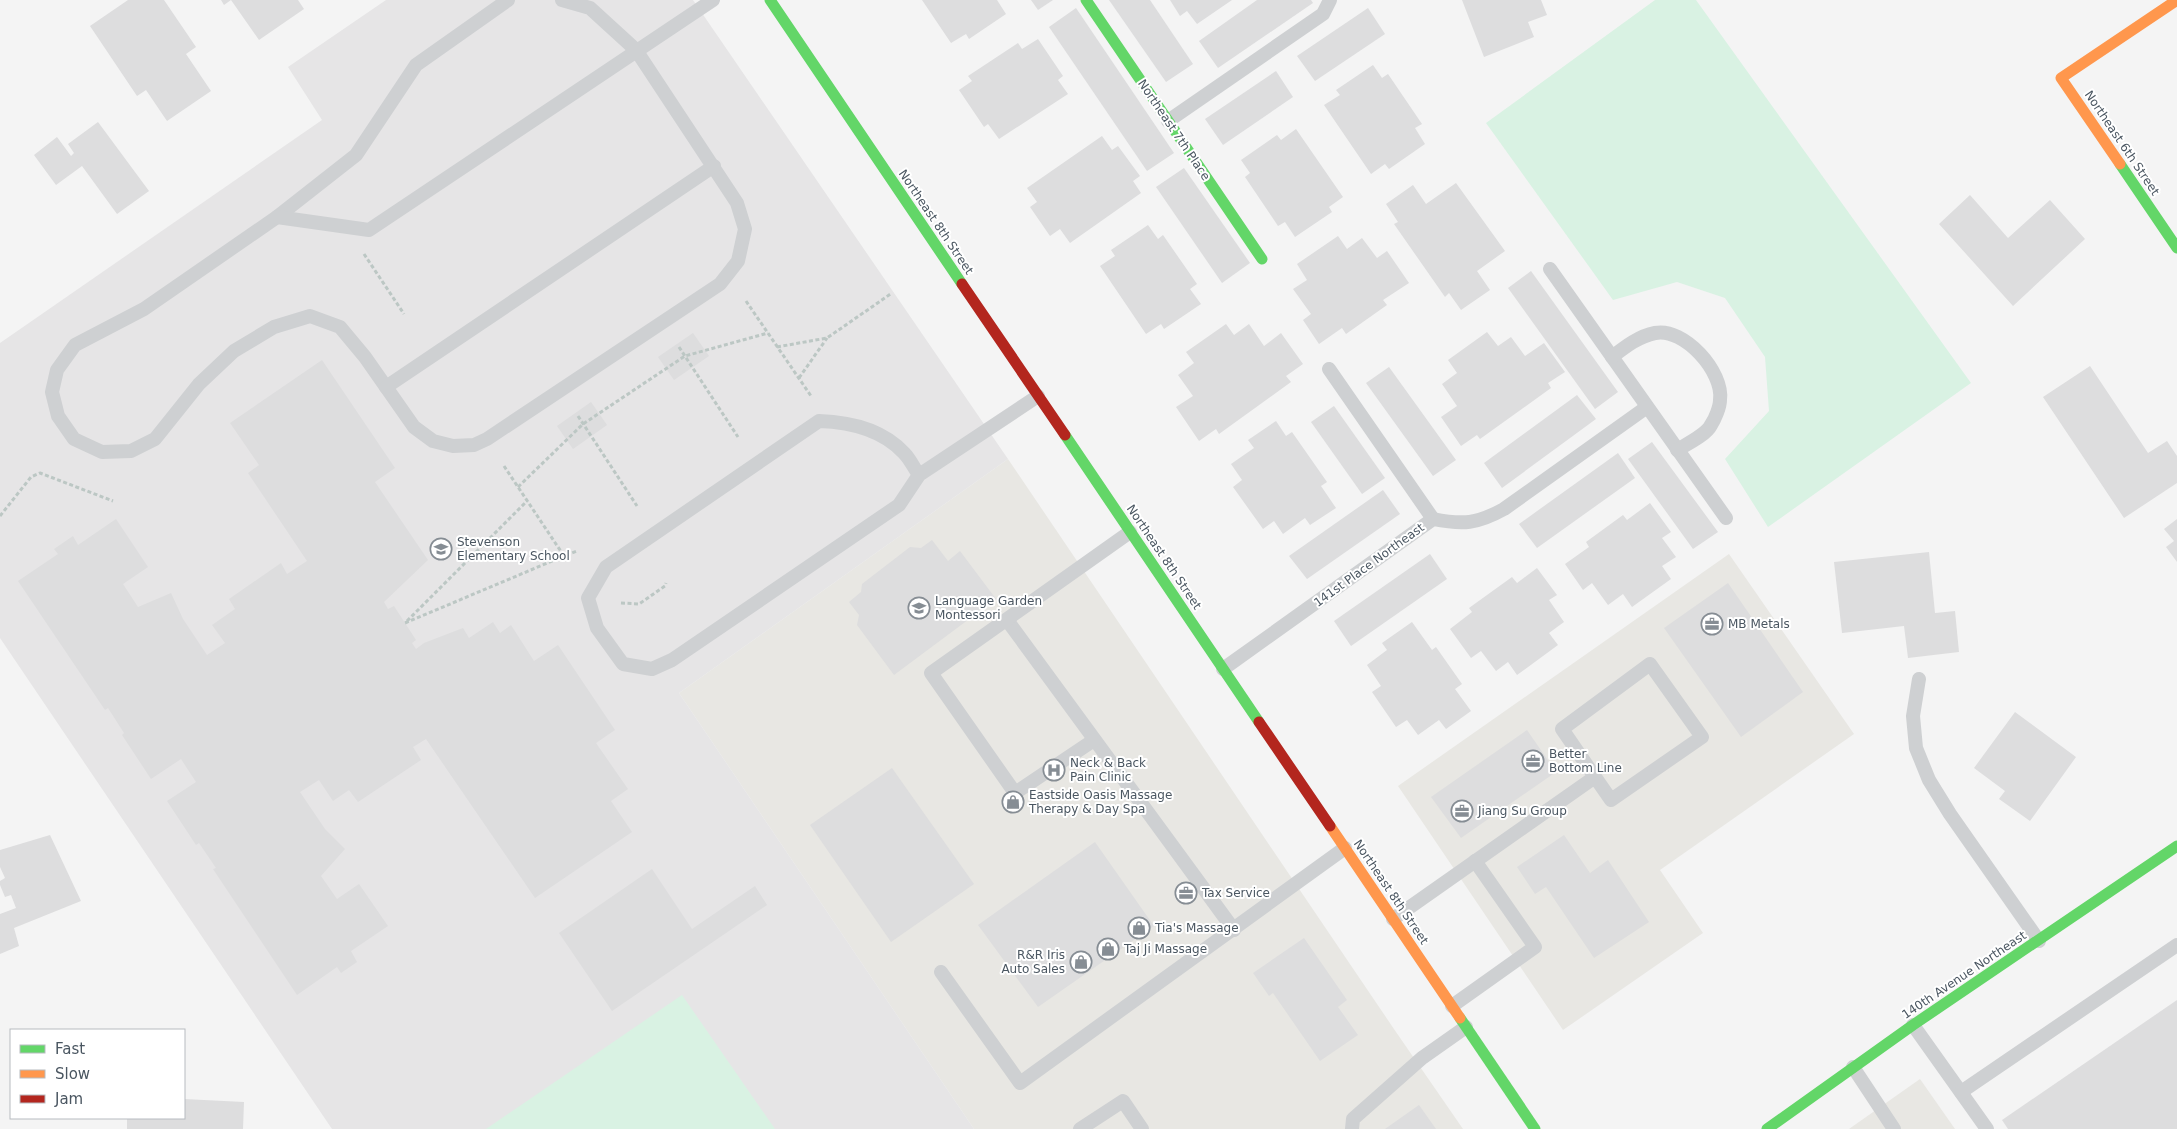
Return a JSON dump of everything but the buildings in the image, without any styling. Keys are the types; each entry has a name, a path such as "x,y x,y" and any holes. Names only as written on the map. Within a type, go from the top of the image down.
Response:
{"main road":[{"name":"Northeast 8th Street","path":"770,0 1452,1006 1530,1127"},
{"name":"Northeast 7th Place","path":"1086,0 1262,259"},
{"name":"Northeast 6th Street","path":"2177,0 2061,78 2177,248"},
{"name":"140th Avenue Northeast","path":"1767,1129 1913,1025 2177,846"}],"lane":[{"path":"508,0 416,65 356,155 277,217 144,310 75,345 57,370 52,392 58,416 74,439 102,452 131,451 155,439 200,384 234,351 274,327 310,316 340,327 414,427 433,441 453,446 474,445 487,439 720,284 738,261 746,229 737,203 636,50 590,8 562,0"},
{"path":"277,217 370,230 713,0"},
{"path":"1168,121 1323,14 1330,0"},
{"path":"386,387 714,166"},
{"path":"1550,269 1726,518"},
{"path":"1612,358 1631,342 1657,332 1682,338 1700,353 1715,374 1721,400 1711,427 1677,450"},
{"path":"1329,369 1433,519"},
{"path":"919,475 904,452 876,432 844,422 819,421 606,567 588,598 597,628 623,664 652,669 672,660 899,505 919,475 1038,396"},
{"name":"141st Place Northeast","path":"1223,669 1433,519 1459,524 1483,520 1504,509 1647,407"},
{"path":"1094,740 1015,793 931,673 1130,532"},
{"path":"1007,620 1234,930"},
{"path":"1650,664 1702,737 1612,800 1595,777 1562,729 1650,664"},
{"path":"1919,678 1913,716 1914,732 1916,748 1929,780 1950,814 2039,941"},
{"path":"1393,919 1595,777"},
{"path":"942,972 1020,1083 1345,848"},
{"path":"1452,1006 1535,947 1475,861"},
{"path":"1961,1092 2177,945"},
{"path":"1913,1025 1987,1129"},
{"path":"1352,1129 1354,1119 1422,1058 1466,1027"},
{"path":"1853,1067 1894,1129"},
{"path":"1080,1129 1123,1101 1142,1129"}],"path":[{"path":"363,253 404,314"},
{"path":"799,379 827,338 892,294"},
{"path":"746,301 811,396"},
{"path":"518,487 583,424 685,356 768,333"},
{"path":"777,347 827,338"},
{"path":"679,347 738,437"},
{"path":"578,416 637,506"},
{"path":"504,466 564,556"},
{"path":"0,516 31,478 40,473 113,501"},
{"path":"527,501 405,623 577,551"},
{"path":"620,603 639,604 666,586 666,583"}],"shaded area":[{"name":"Stevenson Elementary School","path":"386,0 693,0 1008,459 679,693 974,1129 332,1129 0,638 0,343 322,120 288,67"},
{"path":"1008,459 1463,1129 974,1129 679,693"},
{"path":"1729,554 1854,734 1660,870 1703,933 1563,1030 1398,786"},
{"path":"1920,1079 1955,1129 1849,1129"}],"green space":[{"path":"1655,0 1696,0 1971,383 1768,527 1725,459 1769,411 1765,357 1725,298 1677,282 1613,300 1486,123"},
{"path":"682,995 775,1129 486,1129"}],"traffic: fast":[{"path":"770,0 962,284"},
{"path":"1086,0 1262,259"},
{"path":"2120,164 2177,248"},
{"path":"1065,435 1259,722"},
{"path":"1767,1129 1913,1025 2177,846"},
{"path":"1460,1018 1535,1129"}],"traffic: slow":[{"path":"2120,164 2061,78 2177,0"},
{"path":"1330,826 1460,1018"}],"traffic: jam":[{"path":"962,284 1065,435"},
{"path":"1259,722 1330,826"}],"place":[{"name":"Stevenson Elementary School","path":"441,549"},
{"name":"Language Garden Montessori","path":"919,608"},
{"name":"MB Metals","path":"1712,624"},
{"name":"Better Bottom Line","path":"1533,761"},
{"name":"Neck & Back Pain Clinic","path":"1054,770"},
{"name":"Eastside Oasis Massage Therapy & Day Spa","path":"1013,802"},
{"name":"Jiang Su Group","path":"1462,811"},
{"name":"Tax Service","path":"1186,893"},
{"name":"Tia's Massage","path":"1139,928"},
{"name":"Taj Ji Massage","path":"1108,949"},
{"name":"R&R Iris Auto Sales","path":"1081,962"}]}
